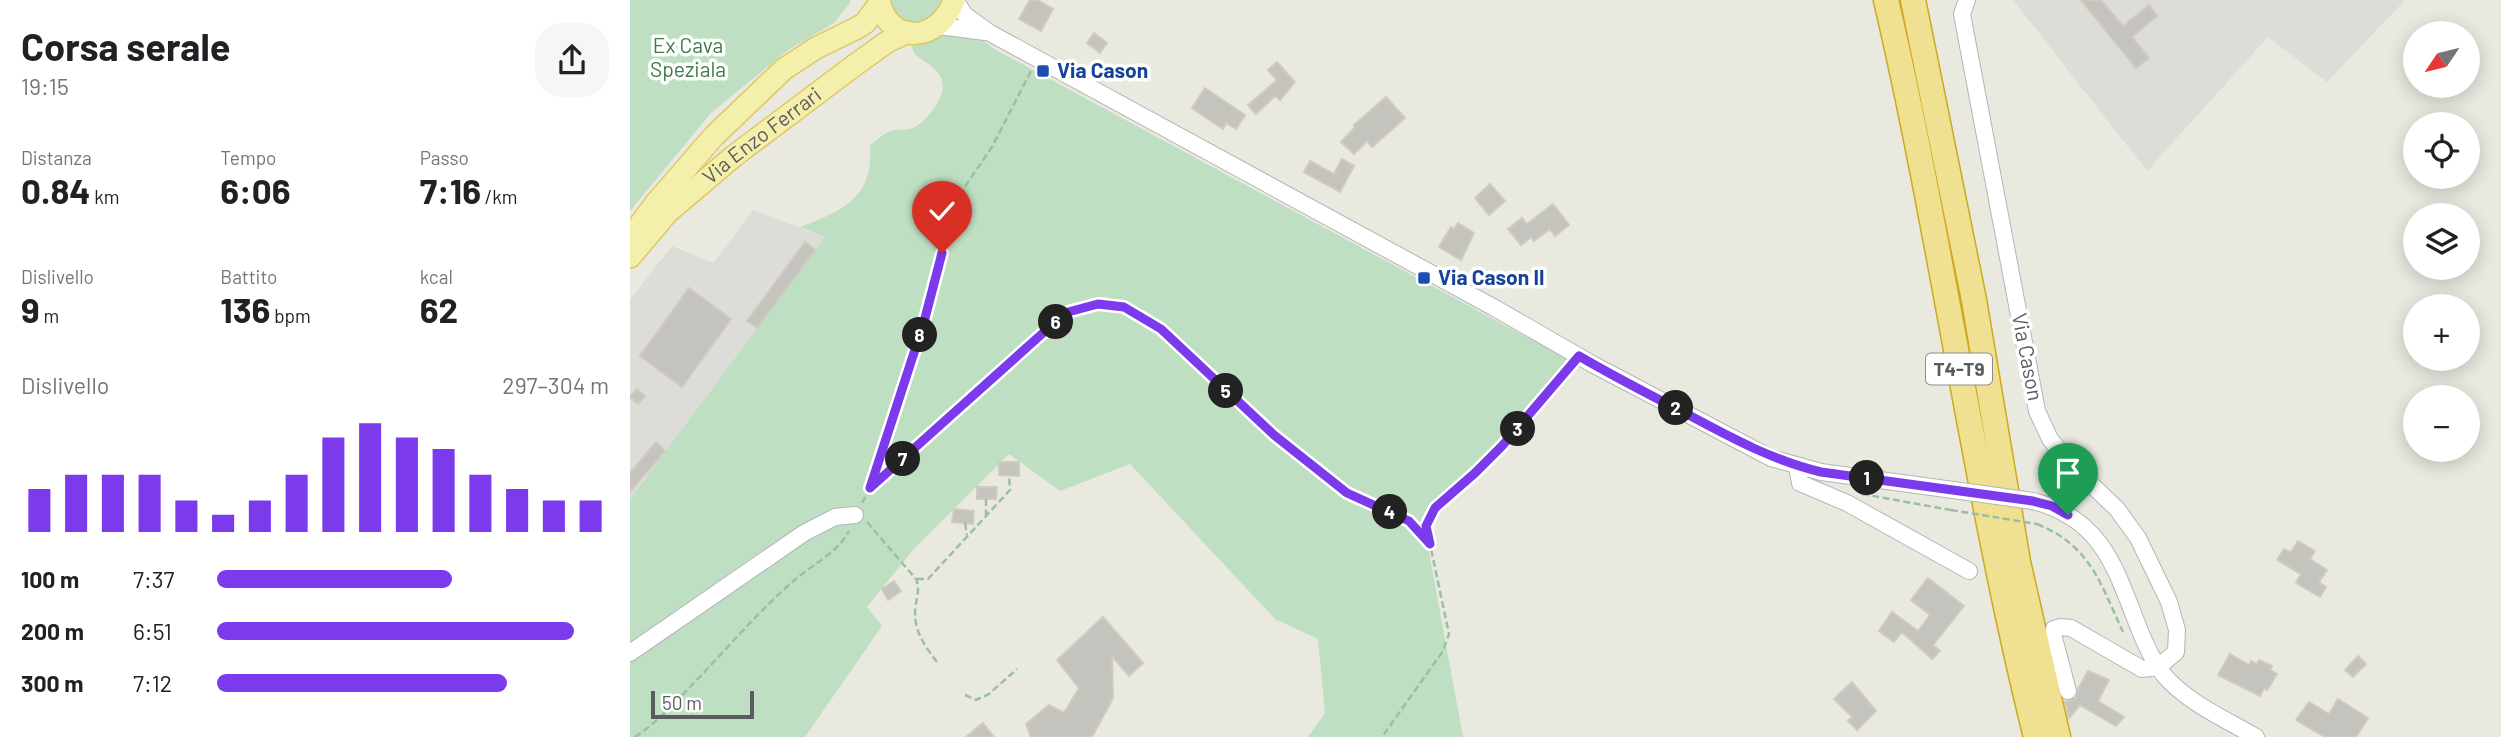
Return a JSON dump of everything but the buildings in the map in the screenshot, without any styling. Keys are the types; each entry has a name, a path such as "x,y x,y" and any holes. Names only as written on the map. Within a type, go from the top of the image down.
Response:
{"highway":[{"name":"T4-T9","path":"1886,0 1925,182 1996,565 2036,737"},
{"name":"T4-T9","path":"1913,0 1974,300 2018,562 2058,737"}],"main road":[{"path":"939,26 949,14 955,0"},
{"path":"879,2 890,22 908,32"},
{"name":"Via Enzo Ferrari","path":"630,238 655,204 714,136 784,69 816,48 858,28 865,23 879,2"},
{"name":"Via Enzo Ferrari","path":"630,257 668,212 733,156 865,57 908,32 929,31 939,26"}],"street":[{"path":"955,0 965,15 990,33 1579,356 1771,457 1821,472 2033,501 2052,506 2068,515 2092,533 2106,551 2158,667 2183,693 2256,737"},
{"name":"Via Cason","path":"1967,0 1962,14 2037,411 2050,439 2070,464 2117,509 2131,528 2158,577 2177,630 2176,652 2158,667"},
{"path":"939,26 990,33"},
{"path":"1797,466 1800,482 1807,487 1847,503 1969,571"},
{"path":"630,653 804,533 835,517 855,515"},
{"path":"2068,691 2054,638 2054,629 2061,627 2071,628 2142,669 2158,667"}],"path":[{"path":"635,737 673,705 761,611 848,535 855,515 870,488 924,322 957,206 966,185 992,147 1037,58"},
{"path":"870,488 1068,312 1098,304 1124,307 1161,329 1274,435 1347,493 1409,521 1430,544"},
{"path":"1382,737 1443,651 1449,634 1426,526 1435,508 1502,446 1579,356"},
{"path":"916,579 928,579 1010,490 1009,475"},
{"path":"986,499 986,515"},
{"path":"1951,510 2037,524 2054,531 2075,546 2095,572 2127,641"},
{"path":"855,515 870,524 916,579 919,587 915,613 919,636 939,665"},
{"path":"965,523 967,535"},
{"path":"965,695 976,700 989,694 1017,668"}],"shaded area":[{"path":"2013,0 2405,0 2327,82 2268,37 2147,171"},
{"path":"753,210 825,237 630,499 630,300 672,246 713,263"}],"green space":[{"name":"Ex Cava Speziala","path":"630,0 850,0 850,3 834,23 788,50 711,113 630,211"},
{"path":"887,0 945,0 943,9 920,26 898,20"},
{"path":"952,32 981,39 996,50 1567,359 1510,434 1434,505 1424,525 1463,737 1308,737 1325,713 1318,639 1275,619 1130,464 1060,491 1009,454 913,550 867,607 882,626 805,737 630,737 630,499 825,237 800,227 830,215 853,200 867,178 870,145 888,132 915,127 924,121 935,107 943,89 940,76 915,55 911,45"}],"place":[{"name":"Via Cason","path":"1043,71"},
{"name":"Via Cason II","path":"1424,278"}],"route":[{"path":"942,253 924,322 870,488 1053,324 1068,312 1098,304 1124,307 1161,329 1274,435 1347,493 1409,521 1430,544 1426,526 1435,508 1520,428 1579,356 1738,441 1797,466 1821,472 2033,501 2052,506 2068,515"}]}
